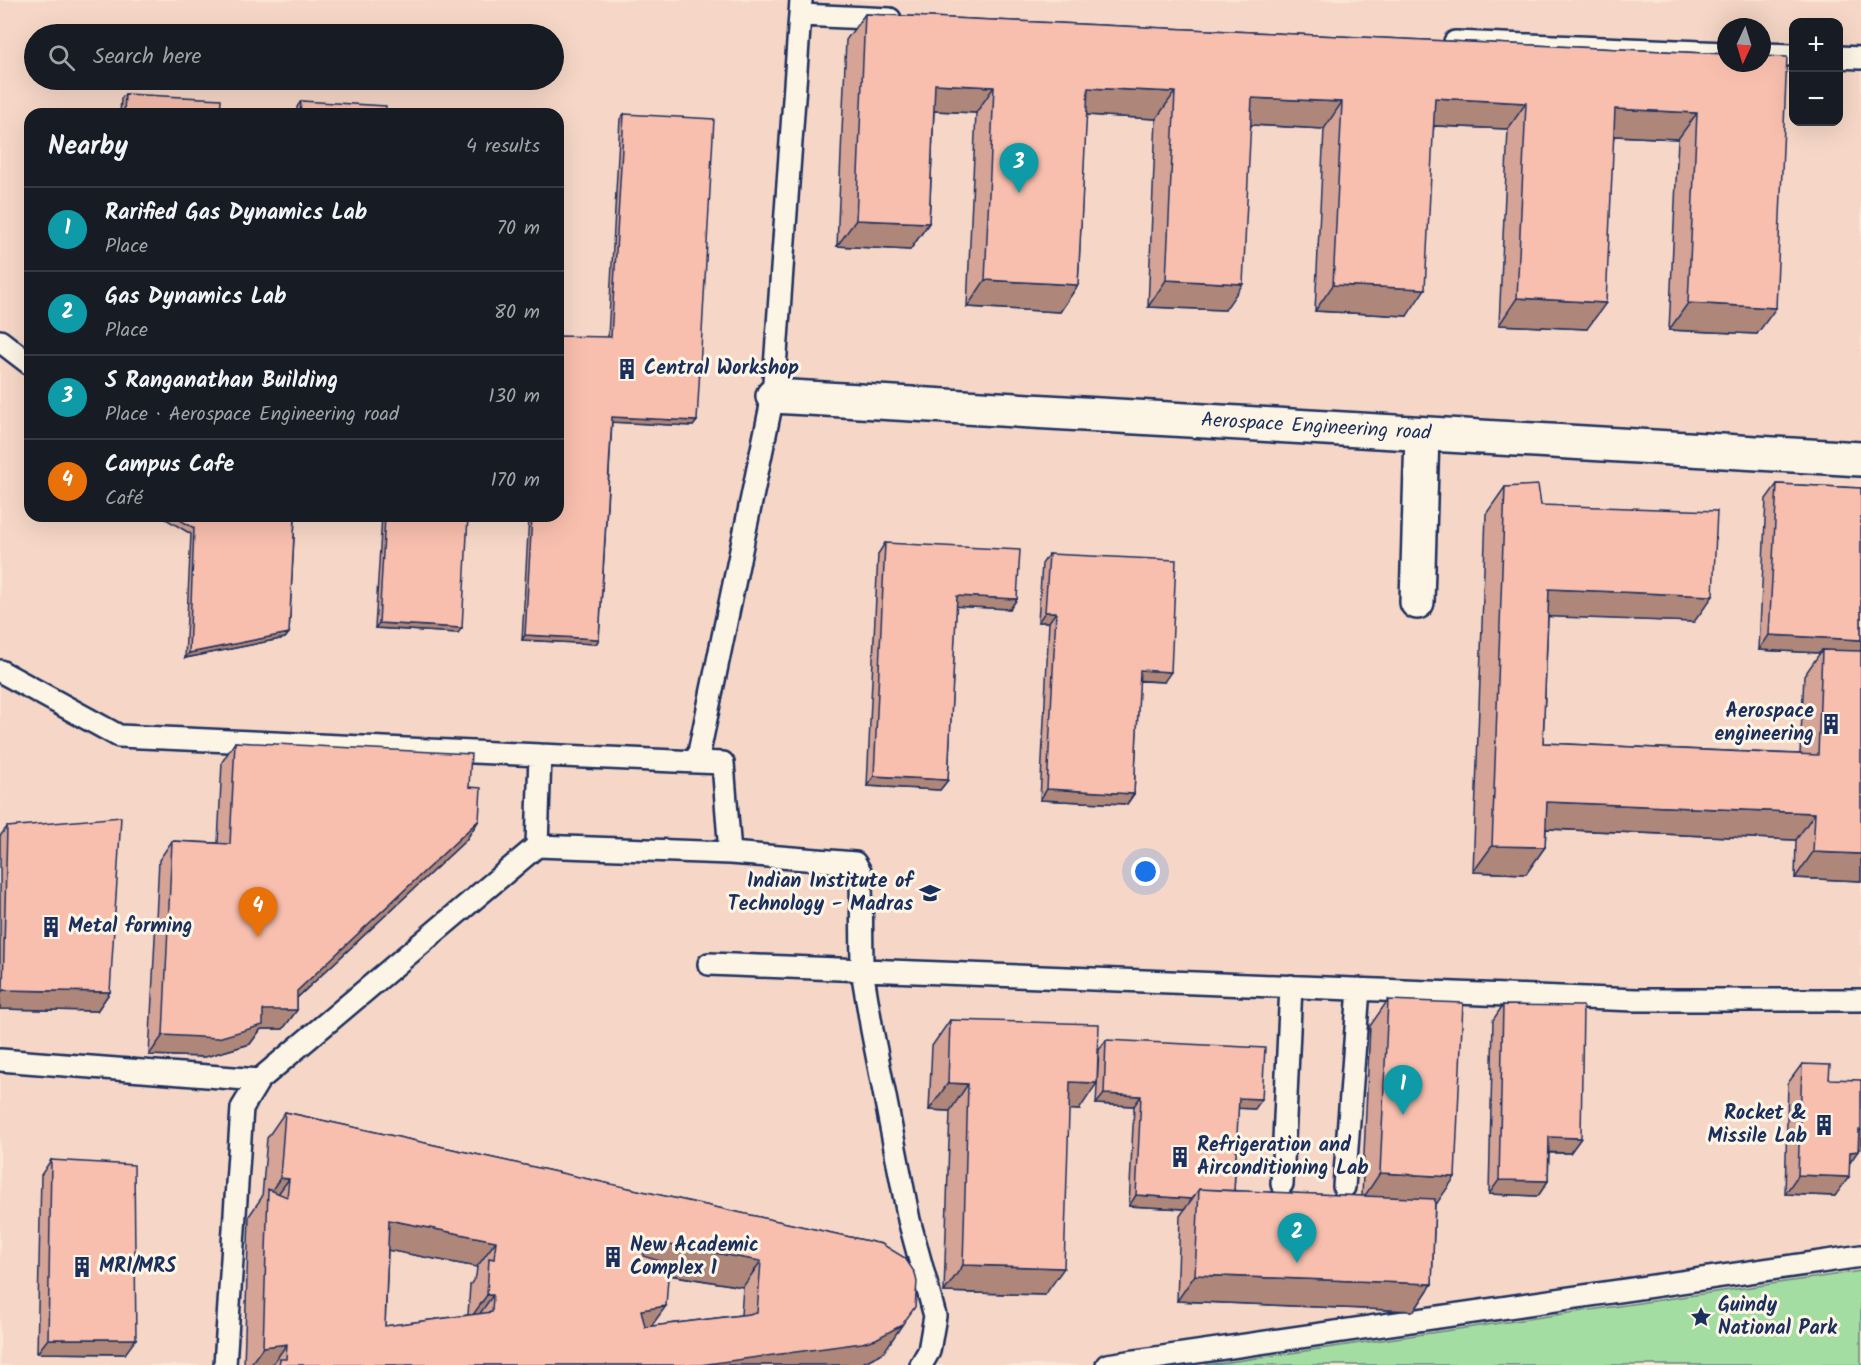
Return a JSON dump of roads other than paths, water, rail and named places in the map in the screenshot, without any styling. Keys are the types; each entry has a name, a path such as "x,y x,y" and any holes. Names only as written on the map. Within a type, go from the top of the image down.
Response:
{"street":[{"name":"Aerospace Engineering road","path":"773,396 1861,459"},
{"path":"1417,602 1422,434"}],"lane":[{"path":"697,762 773,396 801,8 907,20"},
{"path":"1429,41 1717,53"},
{"path":"1771,54 1789,55"},
{"path":"1843,57 1861,58"},
{"path":"0,341 24,359"},
{"path":"0,672 119,736 723,763 730,853"},
{"path":"537,846 540,755"},
{"path":"225,1365 242,1108 259,1080 537,846 730,853 855,863 861,873 862,970 909,1220 935,1316 929,1351 921,1365"},
{"path":"709,964 1636,1000 1861,1000"},
{"path":"1282,1184 1291,986"},
{"path":"1344,1187 1359,989"},
{"path":"0,1060 259,1080"},
{"path":"1107,1365 1861,1256"}],"place":[{"name":"S Ranganathan Building","path":"1019,193"},
{"name":"Central Workshop","path":"627,369"},
{"name":"Aerospace engineering","path":"1831,724"},
{"name":"Indian Institute of Technology - Madras","path":"930,893"},
{"name":"Metal forming","path":"51,927"},
{"name":"Campus Cafe","path":"258,937"},
{"name":"Rarified Gas Dynamics Lab","path":"1403,1115"},
{"name":"Rocket & Missile Lab","path":"1824,1125"},
{"name":"Refrigeration and Airconditioning Lab","path":"1180,1157"},
{"name":"New Academic Complex 1","path":"613,1257"},
{"name":"Gas Dynamics Lab","path":"1297,1263"},
{"name":"MRI/MRS","path":"82,1267"},
{"name":"Guindy National Park","path":"1701,1317"}]}
